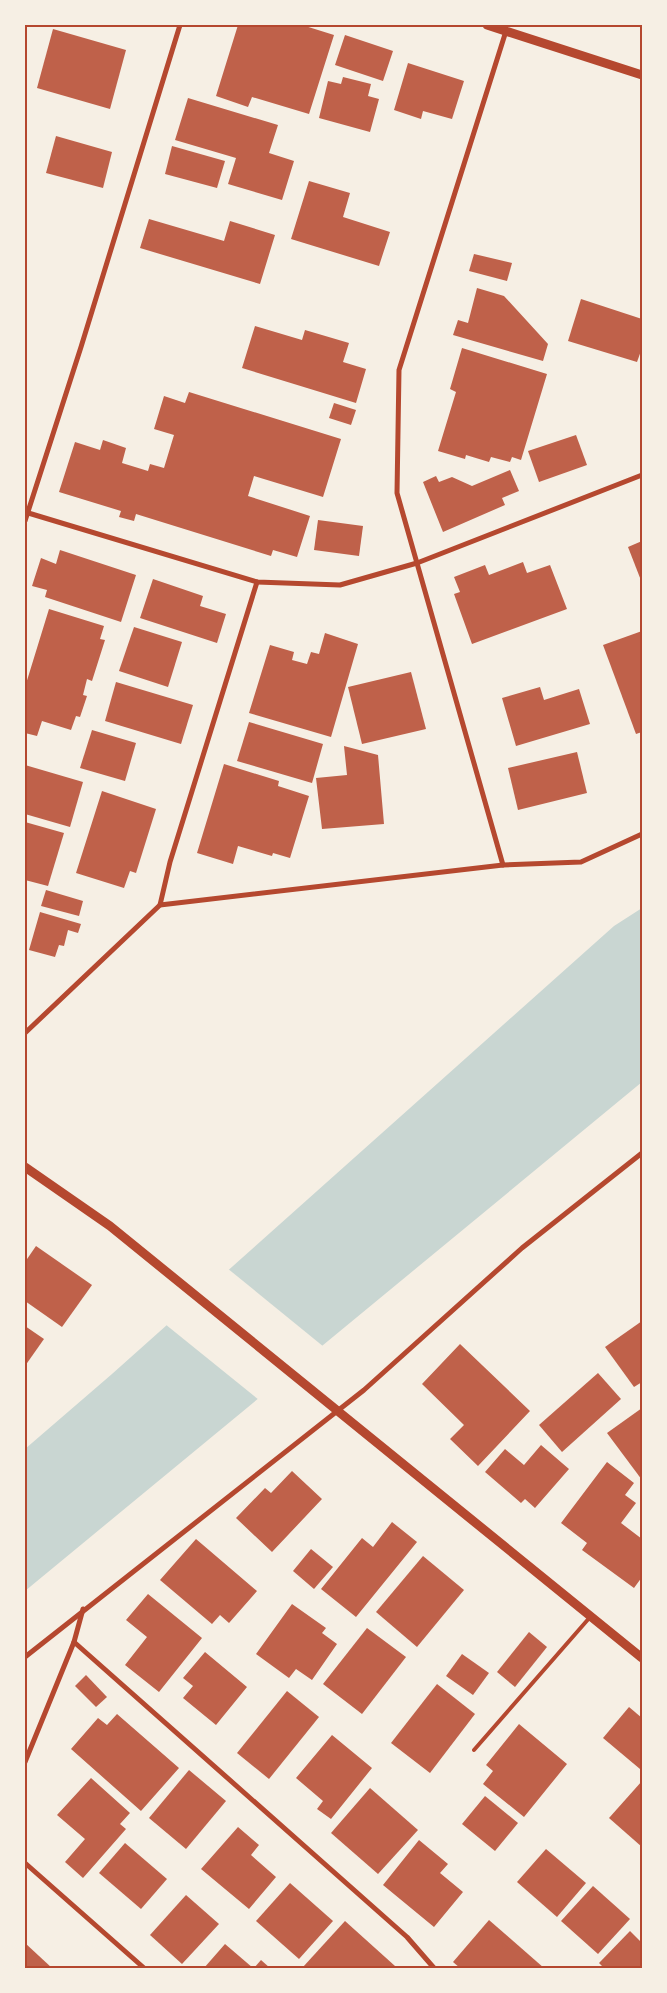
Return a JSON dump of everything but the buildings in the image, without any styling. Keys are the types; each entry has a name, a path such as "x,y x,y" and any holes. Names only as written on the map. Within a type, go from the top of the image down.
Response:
{"street":[{"path":"25,521 26,512 81,347 180,25"},
{"path":"487,25 642,75"},
{"path":"503,866 397,494 399,370 506,31"},
{"path":"26,512 257,582 340,585 417,563 642,475"},
{"path":"25,1033 160,904 170,862 257,582"},
{"path":"160,904 503,866 581,862 642,834"},
{"path":"25,1656 83,1608 337,1409 364,1390 522,1248 642,1153"},
{"path":"25,1167 110,1226 642,1658"},
{"path":"25,1762 74,1642 83,1608"},
{"path":"74,1642 407,1937 434,1968"},
{"path":"25,1863 144,1968"},
{"path":"422,1968 427,1962"}],"lane":[{"path":"474,1750 591,1616"}],"shaded area":[{"path":"642,908 642,1082 25,1591 25,1449 112,1374 614,926"}],"pier":[{"path":"227,1268 324,1347 259,1400 165,1324"}]}
